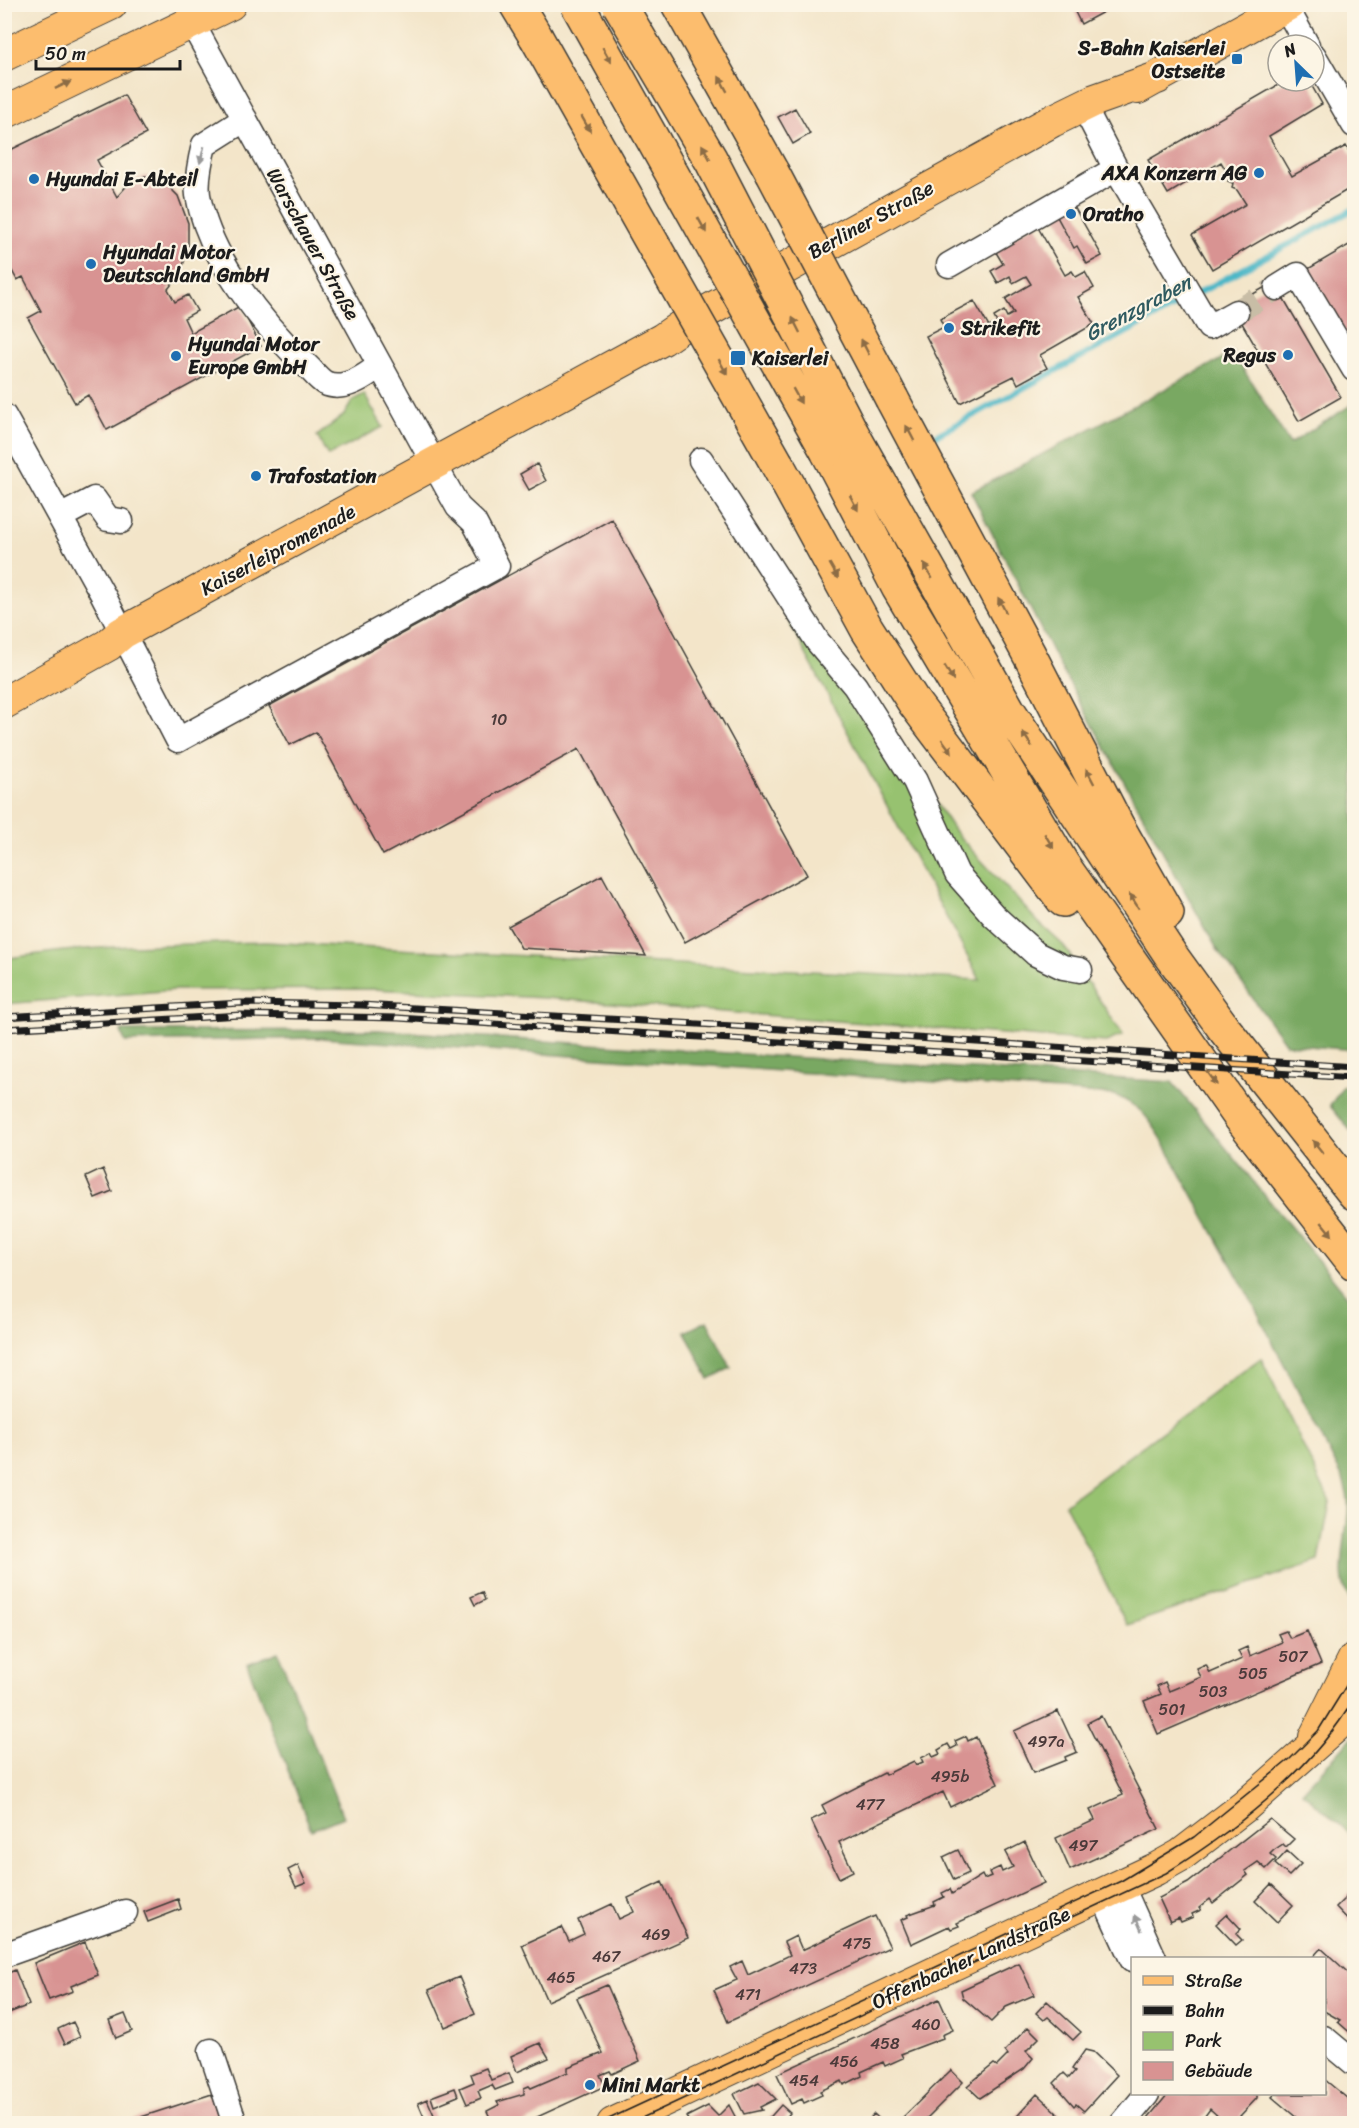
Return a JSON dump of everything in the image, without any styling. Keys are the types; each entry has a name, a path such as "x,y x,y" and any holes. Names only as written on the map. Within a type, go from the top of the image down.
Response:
{"highway":[{"path":"577,4 839,442 1010,713 1170,954 1216,1018 1354,1193"},
{"path":"619,4 711,160 839,442 898,587 1064,865 1247,1126 1354,1263"},
{"path":"678,4 815,250 1030,656 1112,818 1175,928 1216,1018"},
{"path":"521,15 777,464 867,629 915,704 1094,941 1184,1039"}],"main road":[{"path":"4,54 111,4"},
{"path":"4,112 230,4"},
{"name":"Berliner Straße","path":"434,465 663,339 706,312 1085,110 1157,78 1287,6"},
{"name":"Kaiserleipromenade","path":"4,688 81,646 122,633 434,465"},
{"name":"Kaiserleipromenade","path":"4,703 108,645 122,633"},
{"name":"Offenbacher Landstraße","path":"1306,1753 1354,1659"},
{"name":"Offenbacher Landstraße","path":"613,2124 1113,1891 1181,1855 1306,1753 1354,1710"}],"street":[{"path":"1287,6 1301,33"},
{"name":"Warschauer Straße","path":"122,633 178,740 491,569 462,529 458,507 192,23"},
{"path":"1326,77 1354,125"},
{"path":"1085,110 1116,169 1209,327 1236,312"},
{"path":"244,119 204,145 199,167 198,194 207,228 222,257 251,303 282,342 326,383 344,384 362,379 380,365"},
{"path":"949,264 1116,169"},
{"path":"1277,288 1298,275 1354,369"},
{"path":"4,417 122,633"},
{"path":"701,460 818,642 855,686 915,781 957,873 994,916 1036,954 1063,967 1080,970"},
{"path":"60,517 94,499 108,519 121,520"},
{"path":"1113,1891 1153,1957"},
{"path":"1113,1891 1131,1957"},
{"path":"4,1954 125,1912"},
{"path":"1326,2040 1354,2063"},
{"path":"211,2051 235,2124"},
{"path":"1122,2124 1146,2095"}],"green space":[{"path":"1233,353 1290,444 1354,403 1354,1050 1286,1044 1217,949 1057,661 971,492"},
{"path":"364,394 383,427 328,456 317,436 344,415 353,400"},
{"path":"752,553 854,681 956,833 1038,922 1063,945 1123,1035 1106,1042 545,998 373,989 175,990 5,1004 5,959 101,948 265,942 980,980"},
{"path":"378,1030 1172,1082 1354,1304 1354,1603 1343,1583 1342,1570 1348,1503 1343,1479 1253,1304 1158,1133 1135,1106 1115,1095 320,1038 125,1042 121,1031"},
{"path":"1343,1086 1354,1087 1354,1135 1330,1106"},
{"path":"707,1321 731,1368 709,1379 685,1332"},
{"path":"1261,1358 1330,1502 1319,1561 1127,1625 1065,1504"},
{"path":"278,1652 343,1817 311,1830 247,1664"},
{"path":"1354,1735 1354,1837 1302,1792"}],"building":[{"path":"1071,4 1118,4 1081,24"},
{"name":"AXA Konzern AG","path":"1266,92 1316,93 1322,104 1269,136 1292,176 1346,146 1354,160 1354,186 1212,269 1192,235 1246,204 1237,190 1232,188 1233,183 1228,181 1230,177 1221,162 1168,194 1148,160"},
{"path":"124,95 146,134 97,160 117,197 130,182 145,176 161,179 178,196 188,223 188,248 181,273 168,289 175,302 188,295 197,311 184,318 191,333 240,306 261,346 107,430 88,395 75,403 28,318 41,311 23,277 17,280 4,256 4,252 8,250 4,243 4,153"},
{"path":"795,108 810,134 793,144 778,117"},
{"path":"1072,203 1102,256 1087,264 1077,246 1074,248 1055,213"},
{"path":"1036,224 1065,275 1072,271 1076,277 1085,272 1094,288 1078,297 1094,324 1040,355 1047,368 1018,384 1014,376 960,403 926,336 944,327 940,319 974,301 989,327 997,323 994,317 1004,311 1007,317 1014,313 1005,299 1031,284 1026,276 1013,283 1010,276 998,283 991,271 1003,264 994,249"},
{"path":"1354,242 1354,349 1308,269"},
{"name":"Regus","path":"1274,282 1341,397 1299,421 1232,306"},
{"path":"537,464 546,481 529,490 520,474"},
{"path":"612,519 807,875 685,942 579,749 383,855 316,732 290,745 269,706"},
{"path":"602,875 646,956 521,948 508,926"},
{"path":"103,1169 112,1191 95,1198 86,1177"},
{"path":"482,1592 485,1600 475,1605 471,1597"},
{"path":"1286,1631 1290,1638 1307,1631 1321,1664 1158,1734 1144,1701 1161,1694 1157,1686 1165,1682 1169,1691 1186,1684 1201,1677 1197,1669 1206,1665 1210,1673 1242,1659 1238,1651 1247,1647 1250,1656 1282,1642 1278,1634"},
{"path":"1058,1711 1077,1752 1065,1757 1066,1760 1033,1773 1014,1731"},
{"path":"1101,1716 1159,1829 1070,1870 1056,1838 1095,1820 1090,1810 1123,1795 1087,1723"},
{"path":"966,1736 968,1741 976,1737 998,1784 950,1807 943,1792 839,1842 853,1871 839,1878 811,1820 826,1813 822,1805 884,1773 885,1775 914,1761 916,1765 923,1762 921,1758 931,1753 933,1757 940,1754 938,1750 948,1744 951,1749 957,1746 955,1741"},
{"path":"1270,1819 1294,1839 1286,1847 1283,1844 1270,1854 1276,1859 1266,1869 1258,1862 1245,1871 1248,1875 1213,1903 1210,1899 1199,1908 1201,1910 1192,1914 1193,1917 1181,1922 1179,1918 1170,1922 1159,1898 1188,1883"},
{"path":"1025,1842 1044,1883 957,1923 959,1926 951,1929 949,1926 911,1944 901,1920 908,1917 907,1915 935,1905 934,1902 944,1897 942,1893 950,1889 952,1894 982,1875 984,1879 991,1876 989,1872 1000,1867 1002,1872 1013,1867 1005,1852"},
{"path":"958,1850 969,1873 954,1880 943,1857"},
{"path":"1287,1851 1301,1864 1289,1876 1275,1864"},
{"path":"298,1865 306,1883 296,1887 288,1870"},
{"path":"662,1882 688,1938 547,2001 522,1945 562,1927 569,1941 584,1934 578,1920 612,1904 619,1919 634,1912 628,1898"},
{"path":"1271,1884 1293,1905 1277,1922 1255,1901"},
{"path":"1354,1889 1354,1926 1336,1907"},
{"path":"178,1899 181,1909 148,1922 144,1912"},
{"path":"1227,1914 1241,1929 1236,1934 1242,1940 1236,1945 1216,1924"},
{"path":"875,1916 890,1947 728,2022 714,1990 737,1980 730,1967 742,1961 748,1975 790,1955 784,1942 796,1936 802,1950"},
{"path":"85,1942 98,1975 71,1986 73,1991 49,2000 34,1963"},
{"path":"1321,1948 1354,1978 1354,2036 1338,2022 1340,2020 1326,2012 1326,1957 1313,1957"},
{"path":"1019,1963 1034,1995 1006,2007 991,2022 963,1998 961,1990"},
{"path":"15,1970 29,2005 4,2015 4,1975"},
{"path":"459,1977 475,2014 445,2027 429,1990"},
{"path":"607,1985 640,2061 612,2074 610,2071 600,2075 605,2086 522,2124 493,2124 487,2111 499,2105 497,2102 524,2094 524,2088 529,2086 531,2088 568,2072 568,2067 603,2053 577,1998"},
{"path":"939,1999 953,2030 942,2035 943,2038 901,2054 903,2058 885,2066 883,2062 861,2072 862,2076 844,2085 842,2081 820,2091 822,2095 804,2103 802,2099 791,2104 777,2074"},
{"path":"1047,2001 1081,2032 1073,2040 1048,2017 1044,2020 1036,2013"},
{"path":"125,2014 132,2031 116,2038 109,2020"},
{"path":"73,2022 80,2037 65,2044 58,2029"},
{"path":"1028,2027 1039,2038 1026,2051 1033,2058 1024,2069 980,2098 967,2086 994,2064 997,2066 1008,2055 1005,2051"},
{"path":"540,2043 549,2058 517,2072 511,2056"},
{"path":"1085,2050 1093,2052 1117,2075 1084,2111 1076,2104 1074,2106 1054,2083 1064,2073 1069,2078 1075,2071 1072,2069"},
{"path":"486,2068 491,2080 509,2073 513,2083 495,2090 492,2085 478,2091 481,2098 467,2104 460,2088 474,2082 471,2074"},
{"path":"951,2070 963,2082 921,2124 896,2124"},
{"path":"1326,2081 1354,2104 1354,2124 1304,2124 1272,2097 1274,2095 1326,2095"},
{"path":"759,2082 776,2099 760,2107 762,2110 744,2114 734,2094"},
{"path":"455,2088 458,2096 434,2106 431,2097"},
{"path":"212,2094 222,2124 133,2124 132,2120"},
{"path":"1037,2094 1061,2117 1055,2124 1010,2124"},
{"path":"1167,2095 1257,2095 1257,2098 1240,2116 1248,2124 1227,2124 1210,2109 1199,2124 1143,2124"},
{"path":"427,2099 437,2122 433,2124 427,2124 418,2103"},
{"path":"729,2105 739,2124 691,2124 686,2117 708,2106 718,2116"},
{"path":"781,2105 790,2113 781,2124 764,2124"},
{"path":"874,2114 885,2124 865,2124"}],"waterway":[{"name":"Grenzgraben","path":"1197,294 1354,209"},
{"name":"Grenzgraben","path":"937,435 1188,299"}],"tunnel":[{"path":"1236,312 1277,288"}],"tram line":[{"path":"598,2124 1121,1881 1194,1837 1290,1759 1318,1731 1354,1673"},
{"path":"629,2124 1166,1873 1245,1818 1294,1774 1317,1750 1354,1699"}],"railway":[{"path":"4,1017 241,1003 361,1005 751,1027 1354,1067"},
{"path":"4,1029 241,1015 398,1018 1354,1078"}],"place":[{"name":"S-Bahn Kaiserlei Ostseite","path":"1237,59"},
{"name":"AXA Konzern AG","path":"1259,173"},
{"name":"Hyundai E-Abteil","path":"34,179"},
{"name":"Oratho","path":"1071,214"},
{"name":"Hyundai Motor Deutschland GmbH","path":"91,264"},
{"name":"Strikefit","path":"949,328"},
{"name":"Regus","path":"1288,355"},
{"name":"Hyundai Motor Europe GmbH","path":"176,356"},
{"name":"Kaiserlei","path":"738,358"},
{"name":"Trafostation","path":"256,476"},
{"name":"Mini Markt","path":"590,2085"}]}
